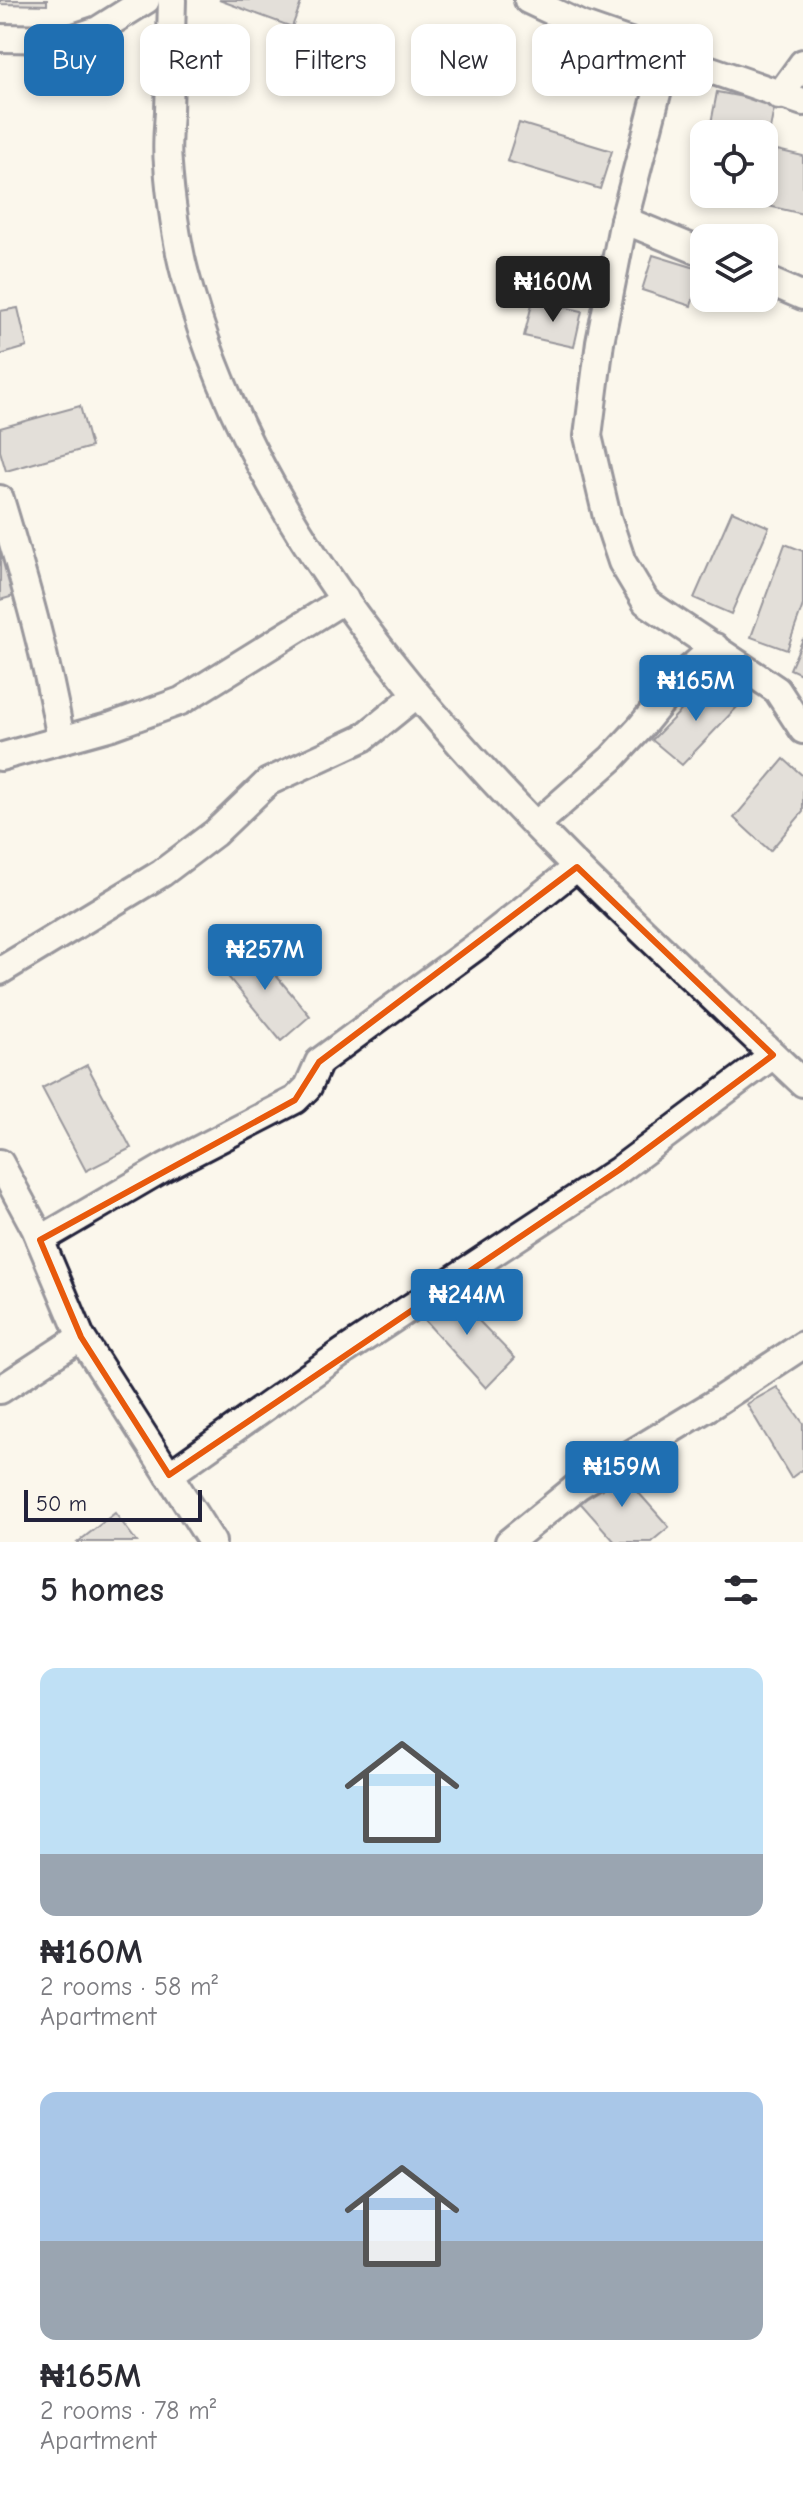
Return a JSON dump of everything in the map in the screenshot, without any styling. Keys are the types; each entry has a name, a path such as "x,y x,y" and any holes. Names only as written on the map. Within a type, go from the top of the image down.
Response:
{"street":[{"path":"0,38 71,39 98,30 146,0"},
{"path":"172,0 167,163 185,273 225,393 278,501 416,695 577,867 803,1083"},
{"path":"528,0 579,24"},
{"path":"713,71 791,99 803,63"},
{"path":"656,96 624,220 600,342 588,436 607,517 622,562 646,602 777,690 803,730"},
{"path":"624,220 690,247"},
{"path":"778,285 803,296"},
{"path":"0,499 33,608 61,740"},
{"path":"0,757 112,726 181,701 345,599"},
{"path":"537,824 612,758 686,672 715,647"},
{"path":"0,971 162,873 215,833 268,782 363,738 416,695"},
{"path":"40,1240 165,1167 295,1100 308,1087 319,1062 485,940 577,867"},
{"path":"169,1475 343,1352 619,1170 773,1055"},
{"path":"0,1163 40,1240 81,1337 212,1542"},
{"path":"0,1390 81,1337"},
{"path":"520,1539 578,1486 715,1403 803,1345"}],"highlighted area":[{"path":"577,867 773,1055 619,1170 169,1475 81,1337 40,1240 295,1100 319,1062"}],"building":[{"path":"0,0 47,0 47,5 0,4"},
{"path":"219,0 302,0 293,24 284,24"},
{"path":"717,92 775,103 772,120 712,120"},
{"path":"519,123 612,151 600,189 507,161"},
{"path":"778,150 803,156 803,214 777,208"},
{"path":"653,255 690,266 690,306 642,290"},
{"path":"533,300 582,311 574,347 524,336"},
{"path":"18,308 27,347 0,355 0,311"},
{"path":"80,406 91,447 6,471 0,451 0,428"},
{"path":"732,511 769,527 731,614 694,598"},
{"path":"785,544 803,551 803,605 787,650 751,637"},
{"path":"0,550 14,596 0,600"},
{"path":"803,639 803,675 790,669"},
{"path":"710,681 739,705 682,765 652,740"},
{"path":"784,759 803,776 803,812 770,851 734,818"},
{"path":"249,943 310,1016 281,1041 220,967"},
{"path":"87,1065 131,1148 86,1171 42,1088"},
{"path":"447,1288 515,1358 486,1388 418,1313"},
{"path":"777,1387 803,1423 803,1469 791,1478 747,1404"},
{"path":"614,1465 669,1527 651,1542 615,1542 576,1498"},
{"path":"115,1513 137,1542 78,1542"}]}
